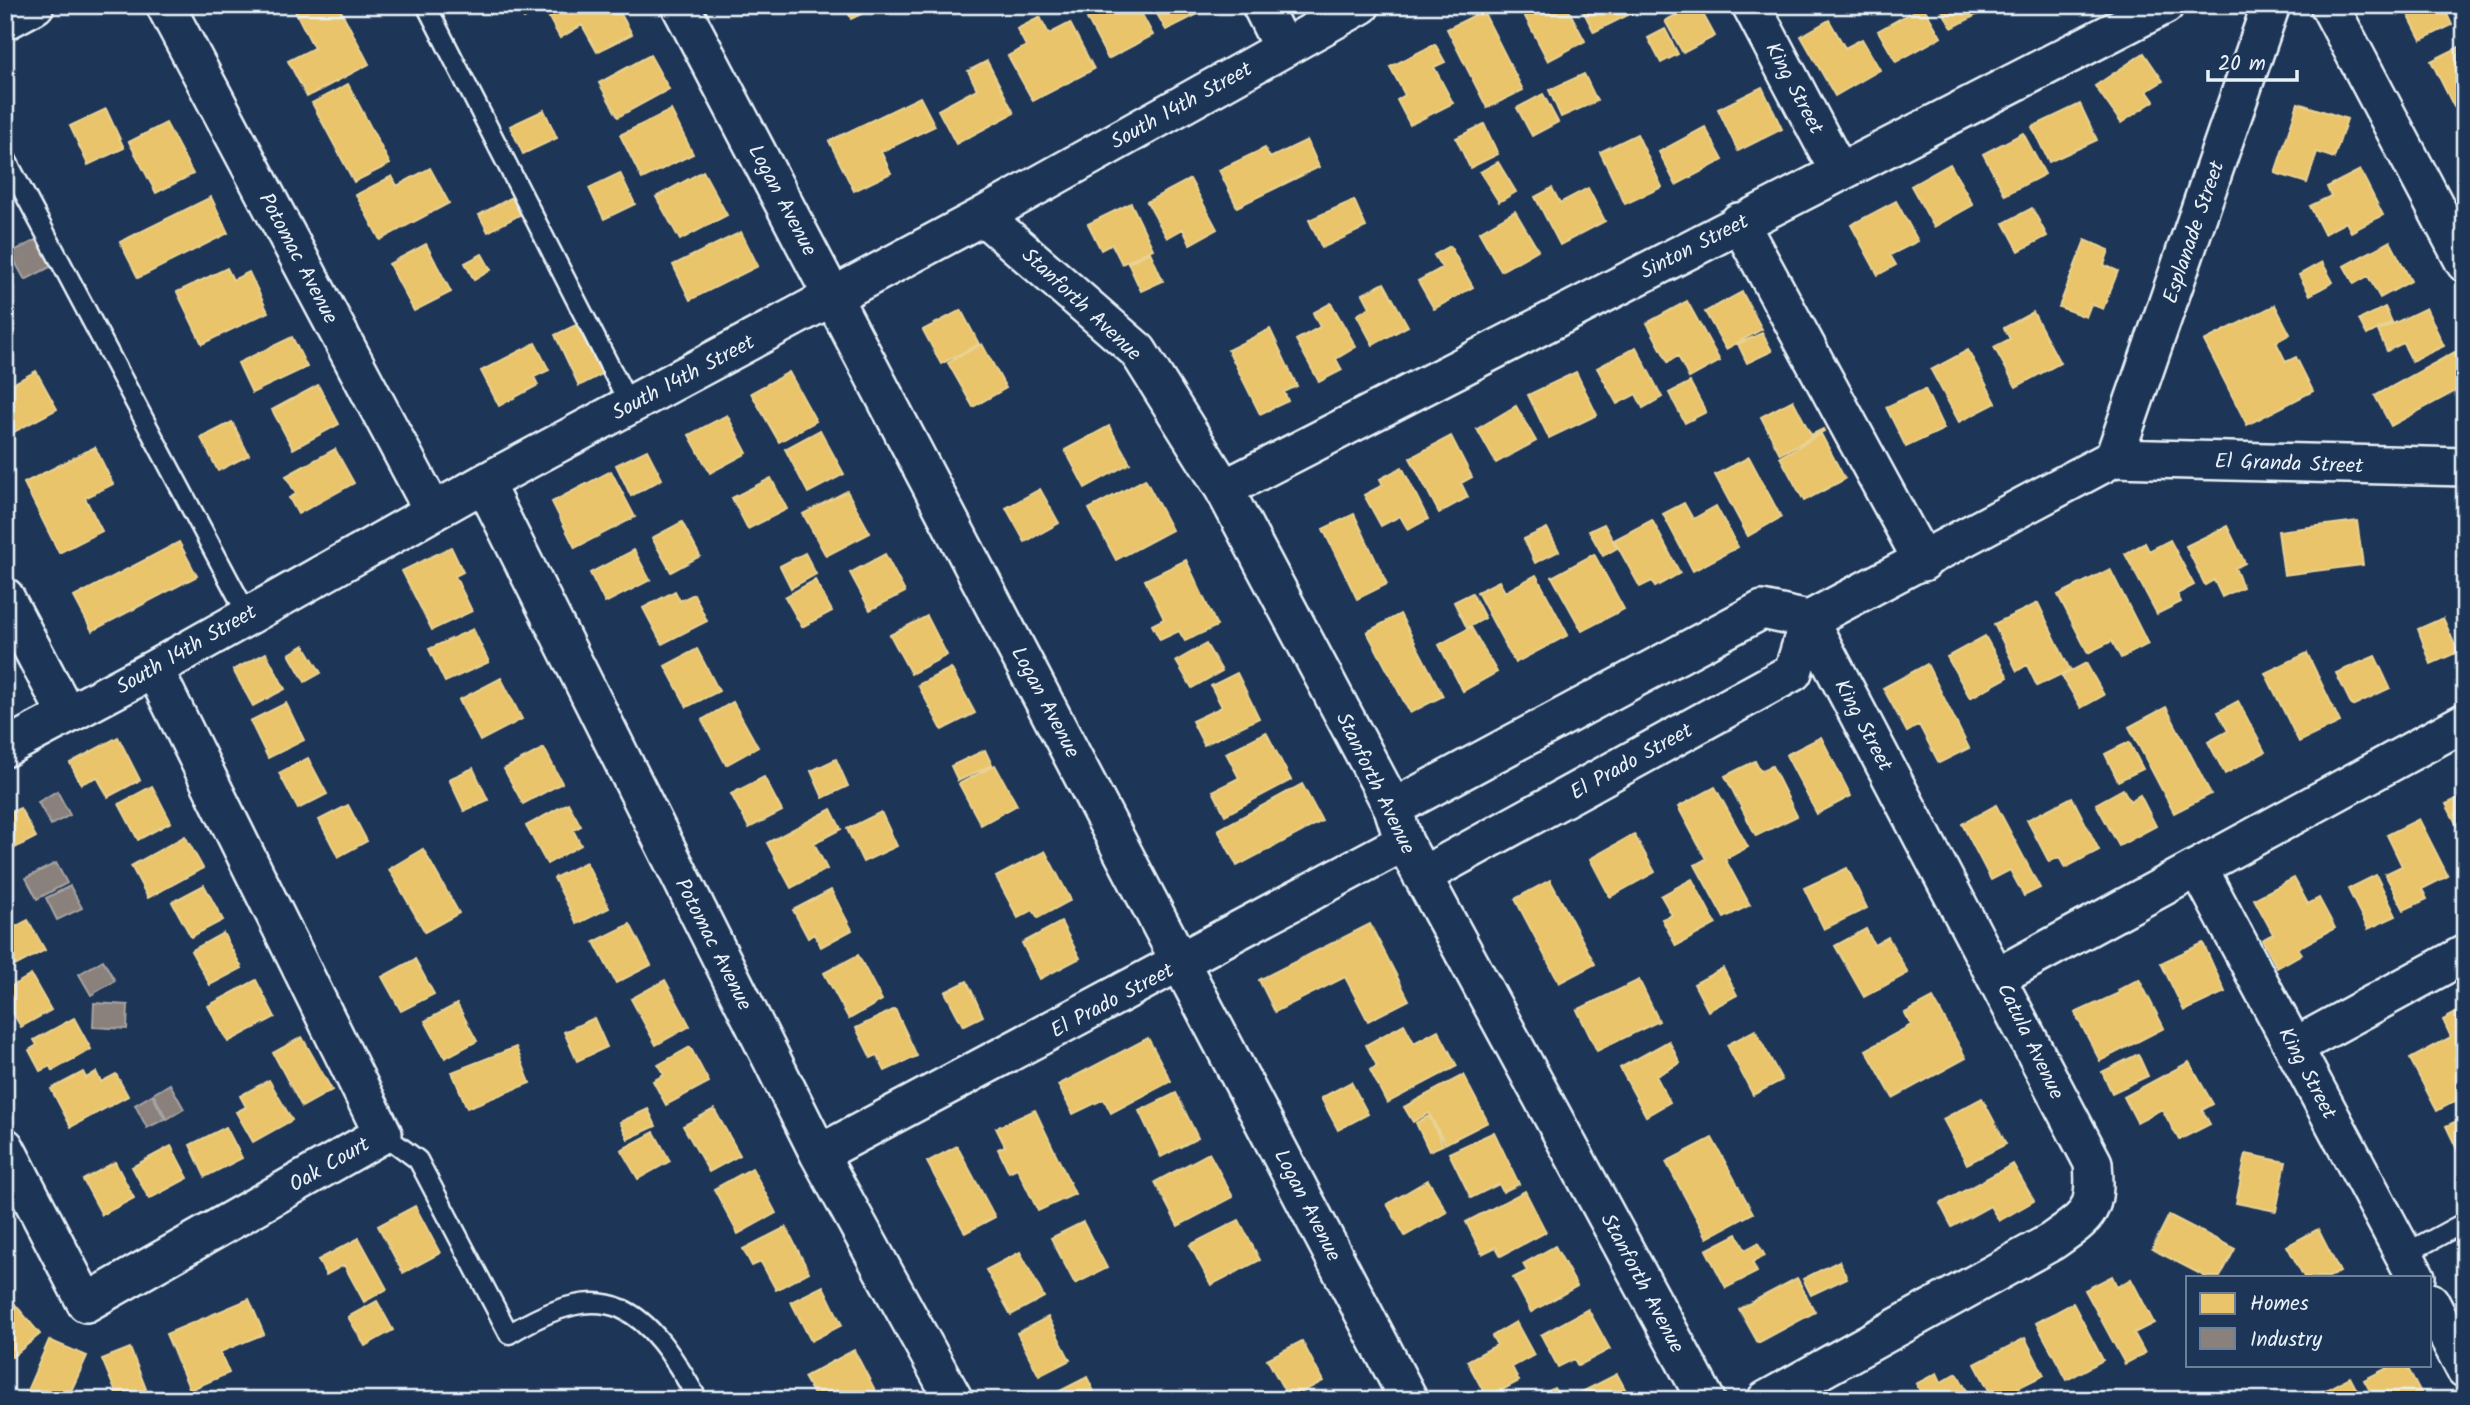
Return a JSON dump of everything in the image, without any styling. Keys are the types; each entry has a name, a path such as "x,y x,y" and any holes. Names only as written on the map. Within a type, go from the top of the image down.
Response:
{"street":[{"path":"5,21 35,5"},
{"name":"Potomac Avenue","path":"164,5 433,511"},
{"name":"Logan Avenue","path":"680,5 1409,1400"},
{"path":"1261,5 1282,47"},
{"name":"South 14th Street","path":"5,748 154,669 247,614 484,483 984,216 1282,47 1362,5"},
{"name":"King Street","path":"1751,5 1839,172"},
{"name":"Sinton Street","path":"1224,489 2165,5"},
{"name":"Esplanade Street","path":"2114,458 2271,5"},
{"path":"2329,5 2465,263"},
{"name":"Stanforth Avenue","path":"984,216 1138,351 1224,489 1422,876 1706,1400"},
{"path":"1739,222 1923,562"},
{"path":"1809,620 1923,562 2114,458"},
{"name":"El Granda Street","path":"2114,458 2465,467"},
{"name":"Potomac Avenue","path":"484,483 819,1154 954,1400"},
{"path":"5,597 67,715"},
{"name":"El Prado Street","path":"819,1154 1182,963 1398,825 1762,610 1809,620 1793,672 1422,876"},
{"name":"King Street","path":"1809,620 1997,978"},
{"name":"Oak Court","path":"5,1147 86,1303 383,1134 154,669"},
{"name":"Catula Avenue","path":"1766,1400 2051,1242 2080,1221 2096,1196 2093,1163 1997,978 2465,722"},
{"name":"King Street","path":"2199,869 2410,1266"},
{"path":"2294,1047 2465,954"},
{"path":"2432,1306 2465,1368"}],"lane":[{"path":"426,5 630,406"},
{"path":"5,157 247,614"},
{"path":"383,1134 418,1160 509,1334 538,1316 578,1303 609,1303 634,1314 663,1342 698,1400"},
{"path":"2410,1266 2465,1222"}],"building: Homes":[{"path":"302,5 338,5 369,64 307,97 288,61 314,48 294,9"},
{"path":"516,5 549,5 524,19"},
{"path":"572,5 616,5 632,34 597,52 582,25 560,38 549,18"},
{"path":"845,5 875,5 876,7 851,19"},
{"path":"1112,5 1137,5 1153,35 1108,59 1087,19"},
{"path":"1152,5 1216,5 1166,30"},
{"path":"1519,5 1566,5 1585,41 1548,61"},
{"path":"1580,5 1628,5 1632,13 1594,32"},
{"path":"1698,5 1715,36 1683,53 1665,21"},
{"path":"1939,5 1995,5 1952,28"},
{"path":"2403,5 2443,5 2452,25 2421,40"},
{"path":"1923,6 1941,37 1896,62 1878,31"},
{"path":"1483,11 1523,90 1487,108 1447,29"},
{"path":"1040,17 1049,34 1070,23 1094,69 1033,101 1008,56 1026,46 1017,29"},
{"path":"1829,20 1845,48 1862,39 1880,70 1835,96 1801,36"},
{"path":"1665,29 1678,54 1661,63 1648,38"},
{"path":"1435,44 1445,62 1434,67 1453,103 1410,125 1397,100 1405,95 1390,67"},
{"path":"2465,44 2465,101 2454,107 2431,61"},
{"path":"2144,53 2163,81 2147,91 2154,101 2121,123 2095,86"},
{"path":"650,55 669,89 618,117 599,83"},
{"path":"987,61 1014,113 956,144 938,110 977,89 968,71"},
{"path":"1584,74 1597,101 1561,117 1549,90"},
{"path":"348,84 390,164 354,182 312,103"},
{"path":"1762,87 1782,129 1738,151 1718,109"},
{"path":"1543,94 1558,122 1532,136 1517,108"},
{"path":"920,97 935,126 881,152 891,173 854,191 829,141"},
{"path":"2298,103 2347,119 2334,158 2317,152 2307,183 2275,173"},
{"path":"2080,104 2097,140 2049,162 2032,127"},
{"path":"106,109 124,148 88,165 70,126"},
{"path":"544,110 557,138 523,154 510,126"},
{"path":"671,110 693,154 642,179 620,135"},
{"path":"166,123 193,174 156,193 129,142"},
{"path":"1484,124 1498,154 1470,168 1456,138"},
{"path":"1705,127 1723,160 1676,185 1659,152"},
{"path":"2023,133 2045,174 2005,195 1983,154"},
{"path":"1637,134 1662,187 1625,204 1600,152"},
{"path":"1307,140 1319,167 1237,207 1219,170 1265,148 1270,158"},
{"path":"1498,162 1516,192 1499,202 1480,172"},
{"path":"1950,164 1973,205 1934,227 1911,186"},
{"path":"430,168 449,203 380,240 356,195 392,176 397,186"},
{"path":"2360,170 2383,215 2351,232 2346,222 2324,234 2310,206 2331,196 2327,187"},
{"path":"703,171 727,215 680,240 656,197"},
{"path":"620,173 635,204 604,219 589,188"},
{"path":"1190,179 1217,229 1190,244 1183,229 1167,238 1147,202"},
{"path":"1552,188 1560,203 1588,188 1605,221 1560,245 1535,197"},
{"path":"514,196 523,213 488,232 479,215"},
{"path":"211,197 228,233 138,278 120,242"},
{"path":"1354,200 1366,227 1322,248 1309,220"},
{"path":"1896,201 1918,241 1890,255 1896,265 1878,275 1851,225"},
{"path":"1131,203 1153,249 1122,264 1112,244 1101,250 1088,224"},
{"path":"2032,208 2047,236 2019,251 2004,223"},
{"path":"1515,211 1538,250 1501,271 1479,232"},
{"path":"741,232 758,266 690,300 673,265"},
{"path":"2085,240 2109,250 2104,265 2118,271 2103,309 2091,304 2086,317 2059,307"},
{"path":"2390,241 2411,281 2380,298 2368,276 2354,284 2344,266"},
{"path":"426,244 451,292 414,311 389,264"},
{"path":"1450,246 1473,287 1434,309 1418,281 1442,268 1434,255"},
{"path":"1150,252 1163,281 1141,291 1128,263"},
{"path":"482,254 491,270 474,280 465,263"},
{"path":"2322,262 2333,282 2310,295 2299,275"},
{"path":"227,268 233,280 249,272 268,312 202,344 177,292"},
{"path":"1384,283 1408,326 1373,345 1357,315 1370,307 1363,294"},
{"path":"1742,292 1762,329 1726,349 1705,312"},
{"path":"1687,301 1720,361 1689,378 1678,356 1668,362 1647,323"},
{"path":"1331,303 1356,347 1336,359 1342,370 1319,382 1296,340 1320,327 1313,313"},
{"path":"2275,305 2290,334 2276,342 2286,362 2296,357 2313,391 2247,425 2204,341"},
{"path":"2385,307 2392,322 2367,335 2359,320"},
{"path":"2426,308 2444,346 2412,361 2403,343 2387,351 2378,331"},
{"path":"961,310 979,344 941,364 923,330"},
{"path":"2033,312 2060,363 2016,387 1994,347 2010,339 2004,328"},
{"path":"580,323 604,373 579,386 555,335"},
{"path":"1270,329 1297,386 1284,392 1288,401 1260,414 1228,350"},
{"path":"1762,333 1772,351 1747,363 1738,344"},
{"path":"292,337 307,367 252,393 238,363"},
{"path":"535,343 549,370 534,377 538,385 499,406 481,371"},
{"path":"982,344 1006,388 973,407 948,363"},
{"path":"1636,347 1662,397 1643,408 1636,394 1617,404 1597,368"},
{"path":"1968,350 1996,403 1959,422 1931,370"},
{"path":"2455,352 2465,372 2465,386 2391,426 2375,396"},
{"path":"36,371 57,409 14,432 5,416 5,388"},
{"path":"789,372 816,421 779,442 751,393"},
{"path":"1576,372 1597,415 1549,438 1528,395"},
{"path":"1690,382 1706,412 1685,423 1669,393"},
{"path":"318,385 339,424 293,449 272,410"},
{"path":"1925,389 1944,429 1906,447 1886,407"},
{"path":"1793,400 1811,435 1823,429 1824,431 1780,454 1761,417"},
{"path":"1516,406 1536,441 1496,463 1477,429"},
{"path":"727,415 747,453 710,473 689,435"},
{"path":"232,422 249,455 218,471 201,438"},
{"path":"1109,426 1130,463 1085,488 1065,450"},
{"path":"820,430 844,474 808,493 785,449"},
{"path":"1821,434 1845,479 1804,501 1780,457"},
{"path":"1451,436 1472,477 1461,483 1468,497 1439,513 1410,458"},
{"path":"95,447 113,484 85,498 102,531 59,553 24,483"},
{"path":"335,449 354,483 298,514 289,498 296,494 286,476"},
{"path":"647,450 662,479 631,496 616,465"},
{"path":"1749,457 1781,517 1748,536 1715,475"},
{"path":"1402,467 1428,519 1408,530 1400,516 1381,526 1364,495 1383,485 1380,479"},
{"path":"611,471 635,517 575,548 552,502"},
{"path":"771,478 787,509 748,529 732,498"},
{"path":"1145,479 1172,530 1116,560 1089,509"},
{"path":"1040,489 1059,523 1025,542 1006,508"},
{"path":"847,491 870,533 826,556 803,514"},
{"path":"1684,503 1693,519 1716,506 1738,547 1693,571 1663,514"},
{"path":"1354,514 1387,584 1357,599 1323,529"},
{"path":"1652,520 1680,573 1655,587 1652,581 1640,587 1614,540"},
{"path":"2357,521 2363,565 2284,575 2278,531"},
{"path":"682,522 700,556 671,572 652,538"},
{"path":"1604,524 1617,548 1603,556 1589,531"},
{"path":"2227,526 2245,563 2235,568 2243,587 2222,597 2214,580 2205,585 2186,546"},
{"path":"1547,528 1559,551 1535,563 1524,539"},
{"path":"2170,540 2194,585 2177,594 2181,602 2157,614 2125,554 2145,543 2149,551"},
{"path":"179,542 197,576 92,631 74,597"},
{"path":"451,547 463,572 455,576 472,611 432,630 402,571"},
{"path":"634,550 650,580 605,603 590,573"},
{"path":"805,553 816,574 791,588 780,566"},
{"path":"885,554 905,592 870,610 850,573"},
{"path":"1594,554 1624,609 1582,631 1552,577"},
{"path":"1186,560 1217,626 1185,641 1179,631 1160,640 1152,625 1164,619 1145,580"},
{"path":"2110,569 2148,644 2121,658 2112,641 2088,653 2058,595"},
{"path":"1536,575 1568,635 1515,663 1477,592 1499,581 1505,592"},
{"path":"815,580 832,611 802,627 785,597"},
{"path":"675,591 680,601 694,594 707,621 662,644 643,608"},
{"path":"1472,593 1485,618 1467,628 1454,602"},
{"path":"2038,603 2070,670 2037,686 2027,665 2017,671 1994,624"},
{"path":"1400,614 1443,696 1410,713 1367,632"},
{"path":"927,616 947,655 911,674 890,635"},
{"path":"2443,618 2458,652 2431,664 2418,629"},
{"path":"1471,627 1497,672 1463,691 1439,645"},
{"path":"473,629 489,662 445,682 429,649"},
{"path":"1985,636 2008,677 1970,698 1947,657"},
{"path":"1206,644 1222,671 1192,688 1176,661"},
{"path":"304,645 321,673 305,682 289,654"},
{"path":"697,649 719,691 687,707 665,666"},
{"path":"266,653 285,689 253,706 233,670"},
{"path":"2307,653 2340,722 2299,742 2265,673"},
{"path":"2375,656 2390,688 2352,706 2336,673"},
{"path":"2086,663 2104,695 2081,708 2062,676"},
{"path":"1927,664 1969,748 1939,763 1919,725 1907,732 1883,688"},
{"path":"951,668 975,713 942,730 918,685"},
{"path":"1237,673 1259,718 1204,745 1192,721 1222,707 1211,686"},
{"path":"501,678 522,719 480,741 459,700"},
{"path":"2238,701 2265,752 2225,774 2208,742 2228,731 2218,712"},
{"path":"733,702 758,747 726,765 702,720"},
{"path":"286,703 304,740 268,758 250,721"},
{"path":"2166,707 2211,794 2174,813 2129,727"},
{"path":"1266,732 1291,780 1225,815 1213,791 1239,778 1226,753"},
{"path":"118,737 140,780 108,797 97,777 81,784 70,763"},
{"path":"1821,737 1851,796 1817,814 1786,755"},
{"path":"2129,742 2143,769 2118,781 2105,754"},
{"path":"544,748 562,783 523,804 504,769"},
{"path":"985,750 992,765 958,781 951,766"},
{"path":"308,758 327,794 298,809 279,773"},
{"path":"836,759 848,786 823,798 811,771"},
{"path":"1755,761 1760,771 1772,766 1797,816 1756,836 1725,776"},
{"path":"995,765 1017,805 981,825 959,784"},
{"path":"473,768 488,800 464,811 449,779"},
{"path":"764,777 782,811 749,828 731,794"},
{"path":"1302,784 1322,821 1237,866 1218,830"},
{"path":"152,786 171,822 138,840 119,804"},
{"path":"1715,787 1748,847 1725,859 1750,905 1724,918 1695,865 1706,859 1678,807"},
{"path":"2123,789 2130,801 2140,795 2156,826 2119,846 2096,804"},
{"path":"2465,795 2465,841 2446,804"},
{"path":"2072,797 2099,850 2065,868 2059,857 2049,862 2027,820"},
{"path":"568,803 581,826 573,830 581,845 547,864 526,826"},
{"path":"348,805 367,841 338,857 319,820"},
{"path":"1996,805 2040,888 2024,896 2010,870 1991,880 1962,824"},
{"path":"20,808 36,837 5,853 5,815"},
{"path":"831,809 841,829 814,843 827,869 791,888 767,843"},
{"path":"881,812 897,846 863,862 847,829"},
{"path":"2419,819 2448,876 2422,889 2427,899 2404,910 2385,874 2402,866 2387,835"},
{"path":"1634,834 1655,872 1610,897 1590,859"},
{"path":"185,836 203,868 148,898 131,866"},
{"path":"423,849 459,913 425,932 389,869"},
{"path":"1045,851 1071,900 1038,918 1033,910 1018,918 996,877"},
{"path":"586,862 609,908 577,924 554,878"},
{"path":"1847,868 1867,908 1824,929 1804,888"},
{"path":"2376,875 2396,916 2368,929 2348,889"},
{"path":"2294,878 2308,904 2319,898 2335,928 2298,948 2302,954 2277,968 2262,940 2273,934 2254,899"},
{"path":"1692,879 1716,924 1676,946 1662,919 1672,915 1661,896"},
{"path":"1550,880 1595,964 1559,983 1515,899"},
{"path":"204,885 223,920 191,937 172,902"},
{"path":"831,890 852,930 821,947 814,934 808,938 793,910"},
{"path":"28,920 45,950 5,971 5,932"},
{"path":"1061,922 1080,958 1040,979 1022,943"},
{"path":"630,924 651,965 616,983 594,942"},
{"path":"1370,924 1409,1000 1368,1021 1345,977 1275,1012 1259,980"},
{"path":"1866,929 1874,945 1888,937 1908,973 1864,997 1835,946"},
{"path":"223,933 242,968 210,985 191,951"},
{"path":"2203,943 2225,992 2184,1011 2161,963"},
{"path":"858,955 882,1000 849,1019 824,973"},
{"path":"415,959 434,994 401,1011 382,977"},
{"path":"1723,968 1737,995 1708,1011 1694,984"},
{"path":"31,975 51,1010 21,1027 5,999 5,990"},
{"path":"2139,979 2164,1028 2100,1061 2075,1013 2119,993 2118,990"},
{"path":"256,980 275,1017 228,1042 208,1006"},
{"path":"665,980 690,1026 656,1045 631,999"},
{"path":"1639,980 1659,1021 1597,1051 1577,1010"},
{"path":"967,981 983,1016 963,1026 945,992"},
{"path":"1933,998 1966,1058 1893,1098 1866,1050 1911,1025 1905,1013"},
{"path":"457,1004 477,1041 445,1058 425,1021"},
{"path":"2465,1008 2465,1054 2454,1059 2465,1081 2465,1096 2437,1111 2410,1059 2451,1037 2443,1020"},
{"path":"895,1009 917,1056 885,1071 877,1055 871,1058 856,1028"},
{"path":"74,1018 91,1049 52,1071 50,1066 40,1071 29,1050 37,1045 34,1040"},
{"path":"594,1018 607,1047 577,1061 564,1032"},
{"path":"1404,1024 1414,1043 1438,1030 1457,1066 1387,1103 1370,1070 1377,1066 1366,1045"},
{"path":"1755,1030 1782,1080 1753,1095 1727,1045"},
{"path":"302,1037 332,1090 302,1107 273,1053"},
{"path":"1148,1038 1171,1081 1111,1113 1104,1099 1073,1114 1058,1085"},
{"path":"1669,1041 1680,1063 1656,1076 1670,1102 1646,1116 1620,1068"},
{"path":"516,1047 530,1083 467,1108 452,1072"},
{"path":"690,1047 709,1082 666,1105 653,1081 664,1075 658,1065"},
{"path":"2138,1054 2148,1076 2112,1093 2102,1072"},
{"path":"2189,1062 2213,1104 2202,1110 2210,1124 2179,1140 2162,1109 2137,1122 2124,1097"},
{"path":"83,1072 86,1078 96,1072 101,1082 116,1074 128,1096 71,1127 51,1089"},
{"path":"1463,1075 1488,1122 1445,1144 1429,1113 1413,1122 1404,1107"},
{"path":"269,1080 292,1120 253,1142 236,1112 246,1107 240,1096"},
{"path":"1351,1082 1368,1114 1338,1130 1321,1098"},
{"path":"1176,1093 1198,1138 1161,1157 1139,1111"},
{"path":"1982,1098 2006,1144 1967,1164 1943,1119"},
{"path":"648,1109 656,1126 628,1139 620,1122"},
{"path":"714,1109 740,1155 709,1172 683,1126"},
{"path":"1035,1110 1075,1194 1038,1211 1017,1168 1009,1172 998,1149 1005,1146 996,1128"},
{"path":"1429,1116 1443,1145 1429,1151 1416,1123"},
{"path":"2465,1117 2465,1166 2446,1126"},
{"path":"226,1127 242,1158 205,1177 190,1145"},
{"path":"654,1132 670,1161 638,1179 621,1150"},
{"path":"1494,1132 1519,1184 1503,1192 1499,1184 1471,1198 1449,1153"},
{"path":"1712,1138 1753,1213 1707,1238 1666,1162"},
{"path":"171,1146 188,1178 149,1199 132,1167"},
{"path":"957,1146 995,1217 965,1233 927,1162"},
{"path":"1209,1153 1233,1197 1178,1226 1155,1182"},
{"path":"2246,1154 2286,1162 2276,1211 2236,1203"},
{"path":"115,1162 134,1198 102,1215 83,1180"},
{"path":"2013,1164 2034,1201 1999,1221 1990,1206 1952,1227 1940,1204"},
{"path":"752,1168 776,1213 738,1234 714,1189"},
{"path":"1428,1180 1447,1212 1405,1236 1387,1204"},
{"path":"1525,1191 1546,1232 1501,1256 1496,1247 1482,1254 1466,1222"},
{"path":"415,1206 440,1253 403,1273 378,1226"},
{"path":"2169,1215 2235,1249 2221,1276 2204,1276 2152,1249"},
{"path":"1239,1220 1260,1260 1211,1285 1190,1245"},
{"path":"1083,1222 1107,1268 1075,1284 1051,1238"},
{"path":"786,1227 809,1272 776,1290 761,1262 752,1266 743,1249"},
{"path":"2318,1229 2340,1272 2331,1276 2303,1276 2287,1246"},
{"path":"1737,1234 1745,1250 1758,1243 1765,1256 1752,1262 1757,1272 1726,1288 1706,1250"},
{"path":"359,1238 387,1289 364,1302 344,1265 326,1275 318,1260"},
{"path":"1555,1246 1577,1286 1531,1312 1513,1278 1527,1271 1523,1264"},
{"path":"1020,1252 1044,1297 1011,1315 986,1270"},
{"path":"1839,1261 1847,1278 1811,1295 1803,1279"},
{"path":"2112,1276 2117,1287 2131,1279 2154,1323 2134,1333 2145,1353 2125,1364 2085,1290"},
{"path":"1797,1278 1815,1312 1758,1343 1739,1309"},
{"path":"823,1286 842,1325 811,1341 791,1302"},
{"path":"249,1299 264,1334 220,1352 229,1373 190,1390 166,1334"},
{"path":"377,1301 393,1330 365,1346 348,1317"},
{"path":"13,1302 40,1334 12,1357 5,1349 5,1308"},
{"path":"2073,1303 2103,1360 2067,1380 2036,1323"},
{"path":"1588,1309 1610,1349 1578,1366 1574,1359 1558,1367 1541,1335"},
{"path":"1048,1317 1070,1360 1039,1376 1017,1333"},
{"path":"1516,1322 1534,1355 1512,1367 1519,1381 1487,1398 1467,1361 1497,1345 1492,1336"},
{"path":"2025,1338 2044,1375 1994,1400 1975,1364"},
{"path":"49,1340 87,1356 67,1400 41,1400 26,1393"},
{"path":"1302,1341 1323,1381 1289,1399 1267,1359"},
{"path":"130,1348 146,1389 119,1400 102,1359"},
{"path":"854,1350 876,1392 862,1400 817,1400 804,1377"},
{"path":"2391,1366 2407,1366 2425,1400 2375,1400 2364,1380"},
{"path":"1937,1373 1941,1382 1957,1373 1972,1400 1925,1400 1916,1384"},
{"path":"1617,1374 1631,1400 1578,1400 1576,1395"},
{"path":"1087,1377 1098,1400 1057,1400 1054,1394"},
{"path":"2350,1377 2362,1400 2319,1400 2316,1395"},
{"path":"1554,1388 1561,1400 1533,1400"}],"building: Industry":[{"path":"40,238 54,265 25,280 10,253"},
{"path":"57,791 70,815 51,825 38,802"},
{"path":"56,863 67,883 37,899 26,878"},
{"path":"70,886 82,908 57,920 46,898"},
{"path":"103,960 115,981 91,995 79,974"},
{"path":"94,1003 128,1005 127,1029 93,1027"},
{"path":"170,1084 184,1109 167,1119 153,1094"},
{"path":"152,1095 165,1119 147,1128 135,1105"}]}
